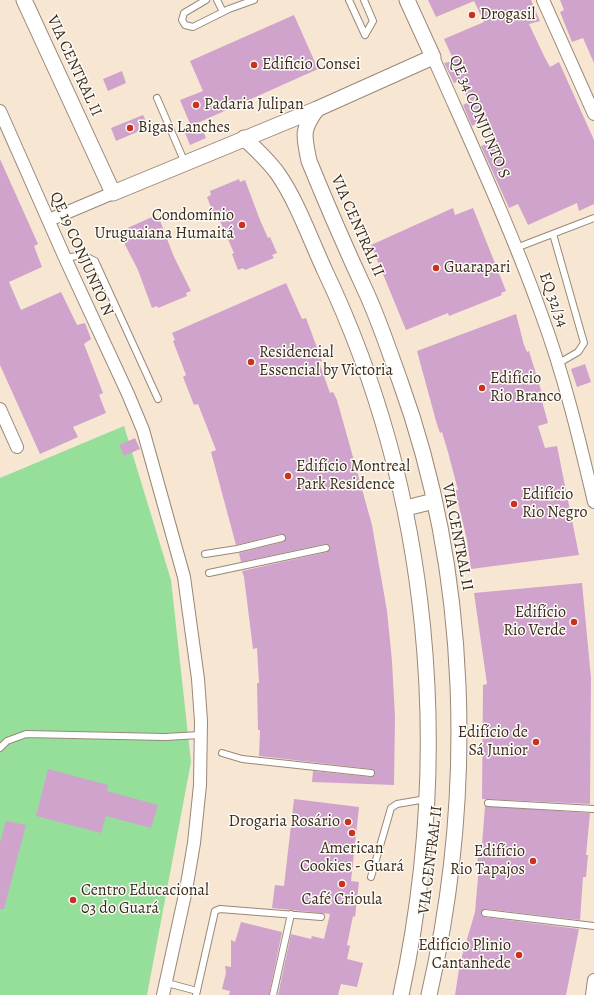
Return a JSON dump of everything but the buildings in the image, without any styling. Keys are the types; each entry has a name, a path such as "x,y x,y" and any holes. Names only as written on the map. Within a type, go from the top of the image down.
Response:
{"street":[{"name":"VIA CENTRAL II","path":"24,0 113,193"},
{"name":"QE 34 CONJUNTO S","path":"407,0 434,56 516,248"},
{"path":"543,0 594,114"},
{"path":"49,220 316,109 434,56"},
{"name":"VIA CENTRAL II","path":"316,109 307,122 305,139 309,161 367,293 400,382 434,501 448,578 457,652 457,787 453,842 442,921 428,995"},
{"name":"QE 19 CONJUNTO N","path":"0,111 65,258 135,409 143,430 184,577 198,679 200,785 194,843 181,921 163,995"},
{"name":"VIA CENTRAL II","path":"244,138 262,155 279,175 334,290 377,403 406,508 415,561 424,640 429,752 427,823 417,901 401,995"},
{"name":"EQ 32/34","path":"516,248 541,312 558,363 574,417 594,502"},
{"path":"0,409 17,447"},
{"path":"406,508 434,501"},
{"path":"592,995 594,980"}],"lane":[{"path":"206,0 184,12 182,20 185,25 193,27 241,4 254,0"},
{"path":"217,0 223,12"},
{"path":"348,0 365,35 373,21 364,0"},
{"path":"157,98 185,163"},
{"path":"516,248 594,218"},
{"path":"553,234 584,343 578,352 558,363"},
{"path":"65,258 84,255 95,261 158,399"},
{"path":"205,554 237,549 282,538"},
{"path":"209,573 326,548"},
{"path":"0,748 7,741 26,734 165,737 200,735"},
{"path":"222,753 242,759 371,773"},
{"path":"371,877 391,808 397,804 428,799"},
{"path":"488,803 594,809"},
{"path":"167,983 197,993 215,911 220,909 321,917"},
{"path":"485,913 594,926"},
{"path":"273,995 291,914"}],"green space":[{"path":"124,426 171,580 191,762 147,995 0,995 0,478"}],"place":[{"name":"Drogasil","path":"472,15"},
{"name":"Edificio Consei","path":"254,65"},
{"name":"Padaria Julipan","path":"196,105"},
{"name":"Bigas Lanches","path":"130,128"},
{"name":"Condomínio Uruguaiana Humaitá","path":"242,225"},
{"name":"Guarapari","path":"436,268"},
{"name":"Residencial Essencial by Victoria","path":"251,362"},
{"name":"Edifício Rio Branco","path":"482,388"},
{"name":"Edifício Montreal Park Residence","path":"288,476"},
{"name":"Edifício Rio Negro","path":"514,504"},
{"name":"Edifício Rio Verde","path":"574,622"},
{"name":"Edifício de Sá Junior","path":"536,742"},
{"name":"Drogaria Rosário","path":"348,822"},
{"name":"American Cookies - Guará","path":"352,833"},
{"name":"Edifício Rio Tapajos","path":"533,861"},
{"name":"Café Crioula","path":"342,884"},
{"name":"Centro Educacional 03 do Guará","path":"73,900"},
{"name":"Edifício Plinio Cantanhede","path":"519,955"}]}
